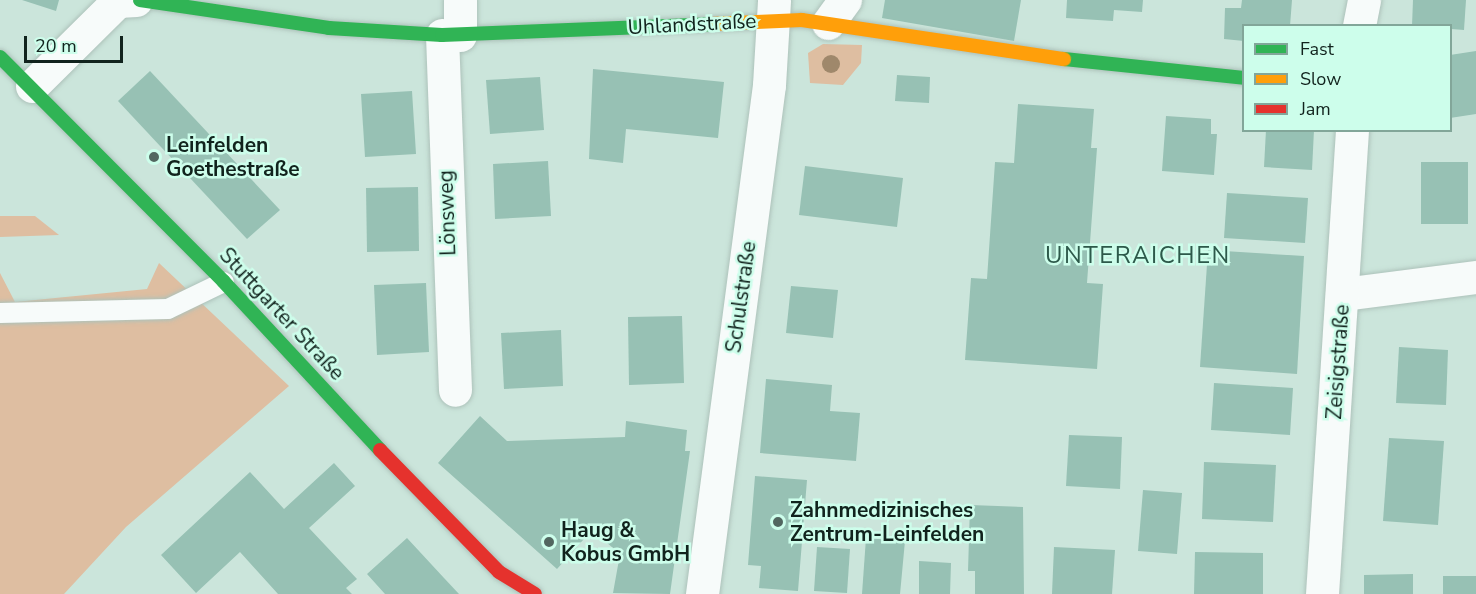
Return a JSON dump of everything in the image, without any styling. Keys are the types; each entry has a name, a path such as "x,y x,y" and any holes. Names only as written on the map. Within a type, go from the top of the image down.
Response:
{"street":[{"name":"Uhlandstraße","path":"32,86 128,0 329,28 451,35 775,10 836,12 1004,52 1242,78"},
{"name":"Lönsweg","path":"455,390 451,35 460,0"},
{"path":"1359,24 1364,0"},
{"name":"Schulstraße","path":"702,594 775,10"},
{"name":"Stuttgarter Straße","path":"0,57 32,86 224,282 454,530 499,572 535,594"},
{"name":"Zeisigstraße","path":"1322,594 1352,132"},
{"path":"1343,294 1476,278"}],"lane":[{"path":"0,313 168,309 224,282"}],"shaded area":[{"path":"823,44 862,45 861,63 843,85 810,83 808,53"},
{"path":"0,216 35,216 59,235 0,237"},
{"path":"159,263 289,386 126,527 64,594 0,594 0,273 15,302 147,289"}],"building":[{"path":"22,0 59,0 56,11"},
{"path":"885,0 1021,0 1014,41 882,18"},
{"path":"1067,0 1143,0 1142,12 1114,10 1113,21 1066,18"},
{"path":"1242,0 1292,0 1290,24 1242,24 1242,41 1224,39 1225,8 1241,8"},
{"path":"1413,0 1466,0 1464,30 1452,29 1452,24 1412,24"},
{"path":"1476,51 1476,114 1452,118 1452,55"},
{"path":"593,69 724,82 718,138 626,129 623,163 589,159"},
{"path":"150,71 280,210 247,239 118,101"},
{"path":"897,75 930,77 929,103 895,101"},
{"path":"540,77 544,130 490,134 486,80"},
{"path":"412,91 416,154 365,157 361,94"},
{"path":"1018,104 1094,109 1091,148 1097,148 1087,283 1103,284 1097,369 965,360 971,278 987,279 995,162 1014,163"},
{"path":"1166,116 1211,119 1211,134 1217,134 1214,175 1162,171"},
{"path":"1266,132 1314,132 1312,170 1264,167"},
{"path":"548,161 551,216 495,219 493,164"},
{"path":"1421,162 1468,162 1468,224 1421,224"},
{"path":"805,166 903,178 897,227 799,215"},
{"path":"418,187 419,251 367,252 366,188"},
{"path":"1227,193 1308,198 1305,243 1224,238"},
{"path":"1208,250 1304,256 1297,374 1200,367"},
{"path":"426,283 429,352 377,355 374,285"},
{"path":"791,286 838,290 833,338 786,333"},
{"path":"682,316 684,383 629,385 628,317"},
{"path":"561,330 563,386 504,389 501,333"},
{"path":"1399,347 1448,350 1446,405 1396,403"},
{"path":"766,379 832,385 830,411 860,413 856,461 760,453"},
{"path":"1214,383 1293,388 1290,435 1211,430"},
{"path":"480,416 507,441 625,437 626,421 687,430 685,451 690,451 670,594 613,593 620,554 592,530 557,569 438,463"},
{"path":"1069,435 1122,437 1120,489 1066,486"},
{"path":"1389,438 1444,441 1438,525 1383,521"},
{"path":"1204,462 1276,465 1273,522 1202,519"},
{"path":"334,463 355,486 309,528 357,579 346,588 352,594 278,594 240,552 196,593 161,555 250,472 284,509"},
{"name":"Zahnmedizinisches Zentrum-Leinfelden","path":"755,476 807,480 798,591 759,588 761,566 748,565"},
{"path":"1143,490 1182,493 1177,554 1138,551"},
{"path":"970,505 1023,507 1024,594 975,594 975,571 968,571"},
{"path":"407,538 459,594 385,594 367,574"},
{"path":"866,538 905,541 900,594 862,594"},
{"path":"817,547 850,549 847,593 814,591"},
{"path":"1054,547 1115,550 1112,594 1052,594"},
{"path":"1195,552 1263,553 1263,594 1194,594"},
{"path":"919,561 951,563 950,594 919,594"},
{"path":"1413,574 1413,594 1364,594 1364,575"},
{"path":"1443,576 1476,576 1476,594 1443,594"}],"traffic: fast":[{"path":"140,0 329,28 442,35 711,24"},
{"path":"0,57 224,282 380,450"},
{"path":"1064,59 1242,78"}],"traffic: slow":[{"path":"711,24 802,20 1064,59"}],"traffic: jam":[{"path":"380,450 499,572 535,594"}],"place":[{"name":"Leinfelden Goethestraße","path":"154,157"},
{"name":"Zahnmedizinisches Zentrum-Leinfelden","path":"778,522"},
{"name":"Haug & Kobus GmbH","path":"549,542"}],"district":[{"name":"UNTERAICHEN","path":"1138,256"}]}
